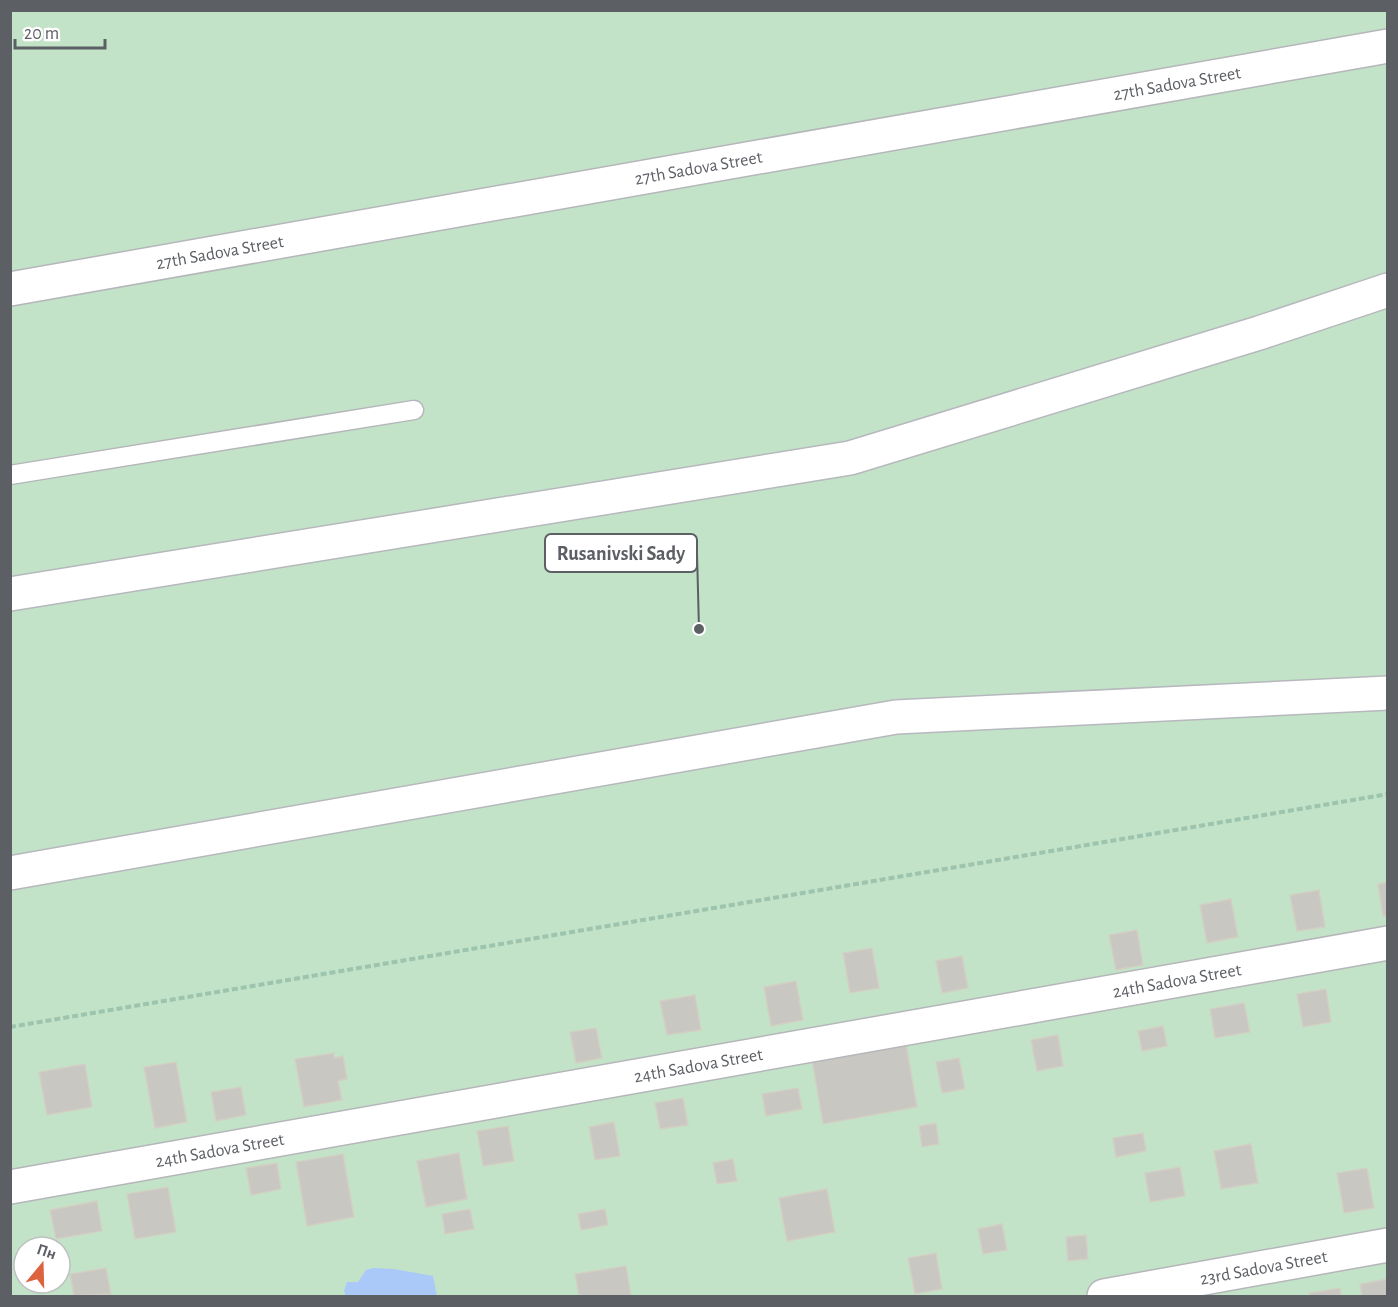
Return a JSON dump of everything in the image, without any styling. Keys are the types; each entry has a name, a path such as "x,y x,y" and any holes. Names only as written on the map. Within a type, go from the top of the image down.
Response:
{"street":[{"name":"27th Sadova Street","path":"10,289 1388,46"},
{"path":"10,594 850,458 1259,333 1388,290"},
{"path":"10,873 896,717 1388,693"},
{"name":"24th Sadova Street","path":"10,1187 1388,943"},
{"name":"23rd Sadova Street","path":"1104,1296 1388,1245"}],"lane":[{"path":"10,475 414,410"}],"path":[{"path":"10,1028 1388,794"}],"green space":[{"path":"10,11 1387,11 1387,1296 11,1296"}],"water":[{"path":"373,1268 433,1276 437,1296 346,1296 344,1291 347,1282 358,1282 366,1270"}],"building":[{"path":"1388,882 1388,915 1383,916 1378,884"},
{"path":"1319,890 1325,927 1297,931 1290,895"},
{"path":"1231,899 1238,937 1207,943 1200,905"},
{"path":"1137,930 1143,965 1116,970 1109,935"},
{"path":"872,948 879,988 850,993 843,953"},
{"path":"962,956 968,988 942,993 936,961"},
{"path":"796,981 803,1020 771,1026 764,987"},
{"path":"1326,989 1331,1022 1303,1027 1297,994"},
{"path":"695,995 701,1030 667,1035 660,1001"},
{"path":"1244,1003 1250,1032 1215,1038 1210,1009"},
{"path":"1163,1026 1167,1046 1142,1051 1138,1031"},
{"path":"596,1028 602,1058 576,1063 570,1032"},
{"path":"1058,1035 1063,1066 1037,1071 1031,1040"},
{"path":"906,1044 917,1107 823,1124 812,1060"},
{"path":"334,1053 334,1058 343,1056 347,1079 338,1081 342,1100 304,1107 295,1059"},
{"path":"959,1058 965,1089 942,1093 936,1062"},
{"path":"176,1062 187,1122 155,1128 144,1067"},
{"path":"85,1064 92,1107 47,1115 39,1072"},
{"path":"241,1087 246,1115 216,1121 211,1092"},
{"path":"798,1088 802,1109 766,1116 762,1094"},
{"path":"683,1098 688,1125 660,1129 655,1103"},
{"path":"614,1122 620,1156 595,1160 589,1127"},
{"path":"936,1123 939,1144 922,1147 919,1126"},
{"path":"508,1126 514,1161 483,1166 477,1131"},
{"path":"1143,1133 1146,1151 1116,1157 1113,1138"},
{"path":"1251,1144 1258,1183 1221,1189 1214,1151"},
{"path":"459,1153 467,1199 426,1207 417,1161"},
{"path":"343,1154 354,1217 307,1226 296,1162"},
{"path":"733,1159 737,1181 717,1184 713,1163"},
{"path":"277,1163 281,1189 251,1195 246,1168"},
{"path":"1180,1167 1185,1196 1150,1202 1145,1173"},
{"path":"1367,1168 1374,1208 1344,1213 1337,1173"},
{"path":"168,1187 176,1232 135,1239 127,1194"},
{"path":"827,1189 835,1232 787,1241 779,1198"},
{"path":"97,1201 102,1231 72,1236 55,1235 50,1210"},
{"path":"470,1209 474,1229 445,1234 442,1214"},
{"path":"605,1209 608,1225 581,1230 578,1214"},
{"path":"1002,1224 1007,1250 983,1254 978,1229"},
{"path":"1086,1235 1088,1259 1068,1261 1066,1237"},
{"path":"936,1253 942,1289 915,1294 908,1258"},
{"path":"626,1266 631,1296 579,1296 575,1274"},
{"path":"106,1268 111,1294 74,1296 72,1274"},
{"path":"1388,1279 1388,1296 1362,1296 1360,1284"},
{"path":"1340,1288 1341,1296 1310,1296 1309,1293"}],"place":[{"name":"Rusanivski Sady","path":"699,629"}]}
